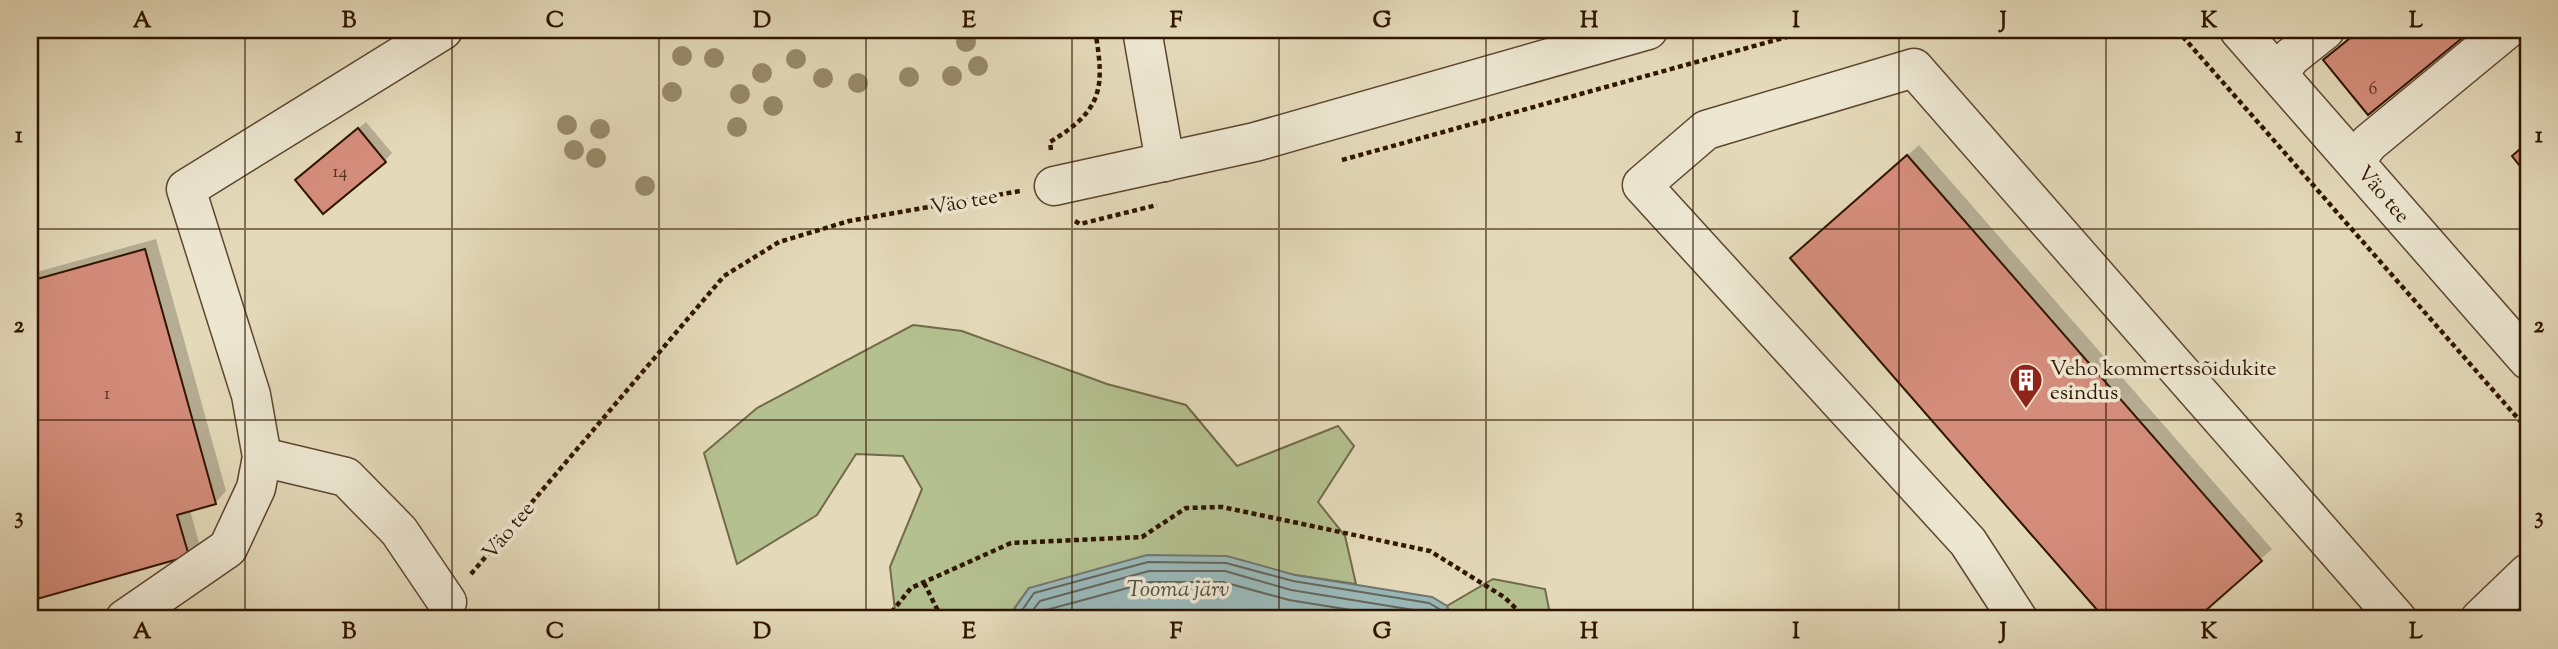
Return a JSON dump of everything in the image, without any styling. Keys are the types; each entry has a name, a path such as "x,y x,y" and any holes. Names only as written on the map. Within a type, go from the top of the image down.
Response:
{"street":[{"path":"125,619 228,548 256,488 262,457 251,395 186,189 443,30"},
{"path":"1142,30 1165,162"},
{"path":"1054,186 1255,142 1648,30"},
{"name":"Väo tee","path":"2239,30 2528,360"},
{"path":"2279,73 2291,57 2325,30"},
{"path":"2355,161 2369,142 2506,30"},
{"path":"2018,619 1968,542 1642,185 1706,130 1914,68 2397,619"},
{"path":"262,457 346,477 398,531 447,602"},
{"path":"2480,619 2528,573"}],"path":[{"path":"2177,30 2528,430"},
{"name":"Väo tee","path":"447,602 724,276 779,242 849,221 1054,186"},
{"path":"886,619 911,588 1011,543 1142,537 1186,508 1222,507 1430,551 1504,597 1527,619"},
{"path":"924,583 942,619"}],"green space":[{"path":"913,325 962,331 1107,384 1186,405 1237,466 1338,426 1354,446 1318,502 1345,536 1356,584 1295,575 1029,588 1007,619 896,619 890,567 922,489 903,456 856,454 817,515 737,564 704,453 757,408"},
{"path":"1493,579 1545,589 1551,619 1451,619 1447,606"}],"water":[{"name":"Tooma järv","path":"1147,555 1227,556 1295,575 1432,597 1447,606 1451,619 1007,619 1029,588"}],"building":[{"path":"2360,30 2472,30 2368,115 2323,60"},
{"path":"358,128 386,162 323,214 295,180"},
{"path":"2528,142 2528,176 2512,156"},
{"name":"Veho kommertssõidukite esindus","path":"1907,155 2262,561 2196,619 2105,619 1790,258"},
{"path":"145,249 216,504 177,515 189,556 30,601 30,281"}],"place":[{"name":"Veho kommertssõidukite esindus","path":"2026,410"}]}
